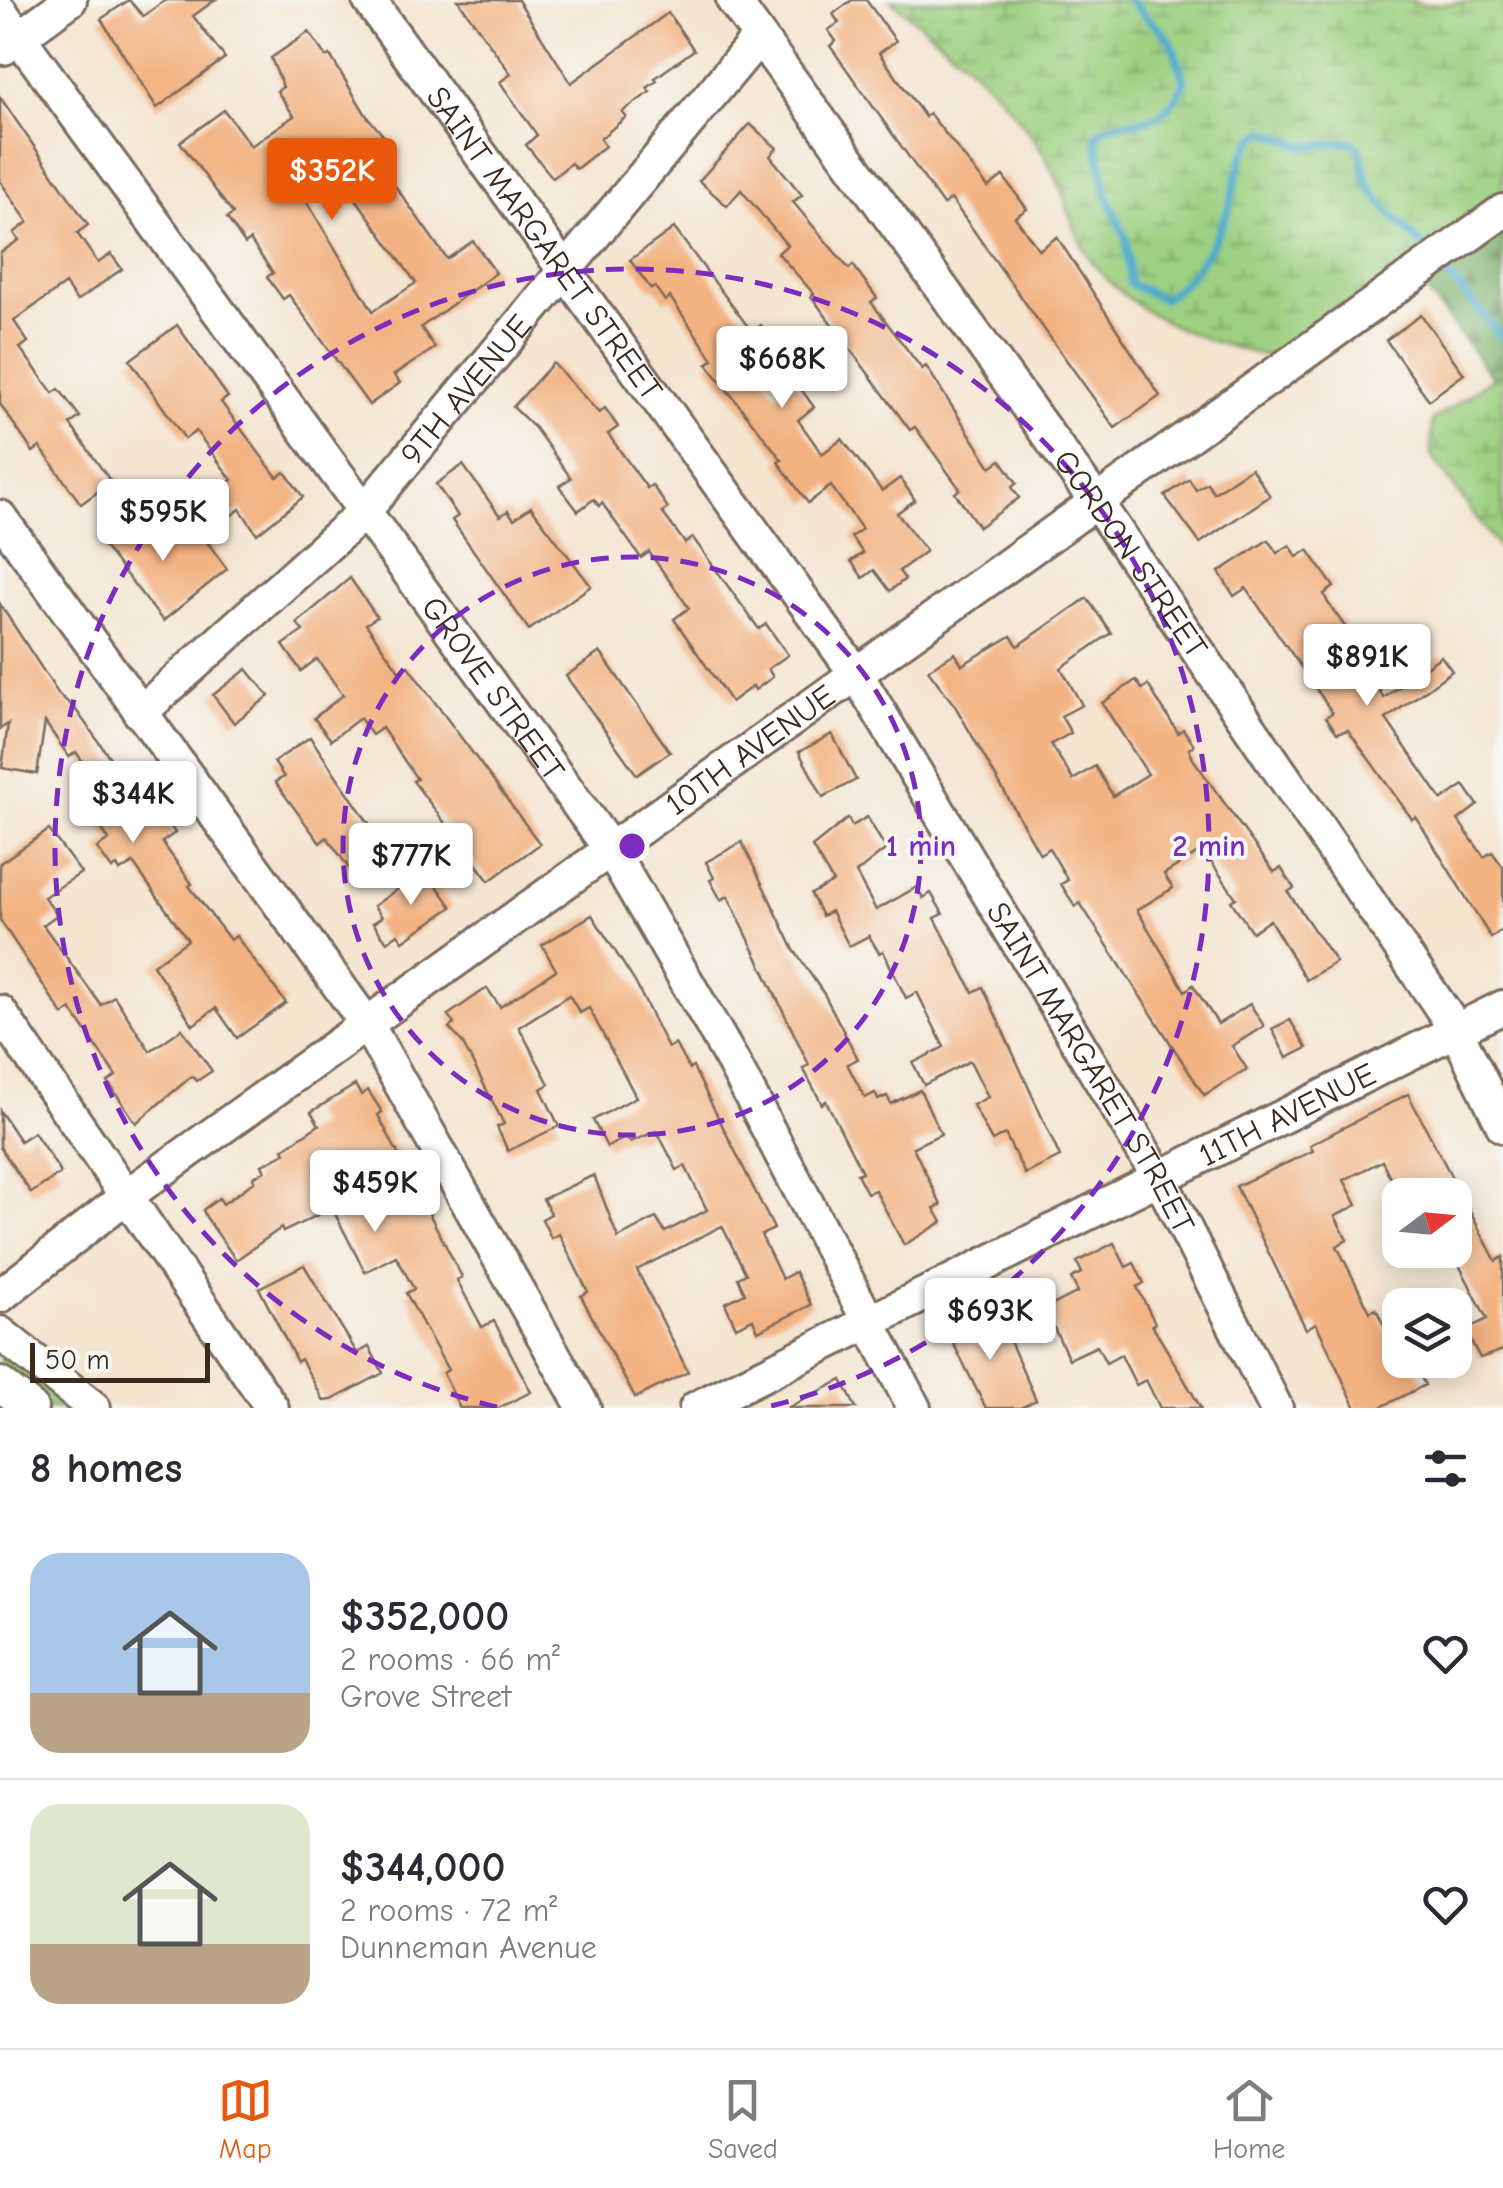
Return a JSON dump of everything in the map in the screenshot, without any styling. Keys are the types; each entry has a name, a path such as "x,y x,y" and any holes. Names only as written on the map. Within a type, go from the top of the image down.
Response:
{"street":[{"path":"6,33 70,0"},
{"name":"SAINT MARGARET STREET","path":"369,0 857,675 1160,1180 1276,1408"},
{"name":"GORDON STREET","path":"733,0 1095,500 1454,1028 1503,1126"},
{"name":"GROVE STREET","path":"6,33 610,850 733,1062 914,1408"},
{"name":"9TH AVENUE","path":"140,714 362,514 760,37"},
{"name":"10TH AVENUE","path":"0,1296 128,1194 1503,211"},
{"path":"0,517 368,1026 584,1408"},
{"name":"11TH AVENUE","path":"696,1408 1503,1007"},
{"path":"0,1012 272,1408"},
{"path":"0,1332 94,1408"},
{"path":"0,1384 31,1408"}],"green space":[{"path":"890,0 1411,0 1422,5 1503,0 1503,211 1291,361 1211,341 1137,305 1096,267 1081,243 1049,163 1016,114 957,54"},
{"path":"1503,211 1503,376 1493,378 1414,274"},
{"path":"1503,376 1503,554 1431,455 1432,421 1493,378"},
{"path":"0,1347 76,1408 0,1408"}],"building":[{"path":"129,0 143,16 166,0 215,0 193,16 225,58 157,108 101,19"},
{"path":"458,0 518,0 571,83 668,13 694,50 655,78 657,81 647,88 650,92 622,112 626,117 600,139 605,146 576,169 571,163 553,178 526,145 537,135 500,82 511,74"},
{"path":"852,0 866,0 896,41 879,53 925,117 929,113 988,187 1003,176 1027,209 1015,217 1039,250 1057,237 1160,396 1115,428 951,199 943,205 830,46 836,41 828,30 839,23 833,14"},
{"path":"309,32 326,57 330,55 366,115 392,146 362,169 342,142 293,179 373,311 416,283 354,196 386,173 447,259 473,241 496,273 421,327 435,348 394,375 400,383 369,405 289,295 283,299 267,277 273,273 250,240 245,244 227,218 233,214 180,142 224,110 251,146 294,116 277,91 283,87 271,58"},
{"path":"0,97 88,225 77,233 98,263 111,254 122,269 77,301 65,284 14,321 28,342 20,348 53,393 59,389 80,417 70,424 111,482 81,504 40,447 33,452 0,404 0,253 19,240 14,233 28,222 0,181"},
{"path":"750,124 777,148 770,156 802,195 793,202 849,269 853,265 877,298 871,302 922,369 926,366 991,467 1001,460 1017,483 1012,487 1019,498 979,527 955,493 960,489 915,427 910,430 811,296 814,294 778,253 787,245 741,190 727,206 699,181"},
{"path":"674,228 752,332 761,325 776,347 753,364 777,395 795,381 814,407 798,420 822,454 842,439 882,491 900,478 915,500 897,513 926,551 899,571 905,579 890,591 874,570 863,578 851,561 863,553 851,537 862,529 831,486 808,503 778,462 782,460 707,364 713,359 670,297 665,301 655,287 651,289 630,260"},
{"path":"1421,315 1464,374 1429,400 1386,340"},
{"path":"177,325 228,397 221,402 277,477 285,472 303,497 257,534 240,509 205,536 188,513 232,480 196,431 185,439 130,360"},
{"path":"553,363 599,413 605,408 618,427 608,434 647,488 652,485 668,508 662,512 685,543 693,538 759,629 766,624 788,655 768,669 773,677 755,690 753,686 731,702 674,619 689,608 649,552 641,558 602,503 599,506 594,499 578,511 559,486 571,478 535,428 513,407"},
{"path":"463,465 500,516 508,511 514,519 531,507 591,586 529,630 452,520 458,516 436,484"},
{"path":"1251,468 1270,496 1200,543 1165,496 1189,479 1196,490 1207,483 1214,493"},
{"path":"131,514 159,551 194,524 227,569 163,621 97,538"},
{"path":"1268,540 1277,553 1290,545 1297,557 1308,550 1334,587 1324,594 1328,603 1353,638 1364,630 1376,647 1358,660 1384,698 1441,656 1452,671 1386,719 1442,800 1464,785 1478,805 1458,820 1484,857 1492,852 1503,867 1503,929 1491,938 1416,817 1412,819 1348,730 1337,733 1326,717 1332,713 1324,700 1246,588 1234,596 1219,572"},
{"path":"350,578 377,617 366,624 400,672 408,666 540,844 489,881 413,781 417,779 382,728 372,735 360,718 331,740 314,718 343,695 317,659 301,671 283,645 303,631 297,623"},
{"path":"1087,598 1111,633 1061,668 1082,705 1061,716 1071,733 1051,744 1073,780 1095,766 1113,796 1148,774 1102,703 1136,680 1142,689 1148,685 1178,733 1183,729 1194,745 1189,749 1193,759 1274,872 1281,868 1294,888 1288,892 1336,962 1306,980 1270,920 1252,932 1231,901 1236,898 1203,850 1164,874 1173,888 1137,910 1185,991 1193,985 1218,1024 1250,1004 1264,1026 1232,1046 1247,1069 1204,1095 1080,903 1075,907 1061,884 1068,880 1049,848 1040,854 955,706 928,670 955,653 962,665 1011,636 1018,646"},
{"path":"0,604 59,695 74,707 149,813 157,807 175,833 162,842 192,884 189,886 230,940 236,936 286,1003 237,1038 216,1008 193,1025 153,965 188,940 133,863 120,871 117,866 112,869 97,848 109,840 81,798 99,786 76,752 69,757 45,722 37,774 2,768 8,724 0,729"},
{"path":"600,652 670,752 637,775 566,676"},
{"path":"247,669 269,696 234,723 213,695"},
{"path":"832,734 856,780 823,797 799,752"},
{"path":"310,737 387,850 353,874 327,837 320,843 275,782 284,777 274,762"},
{"path":"867,817 886,849 856,873 876,910 917,887 923,898 931,893 943,914 935,918 973,992 983,987 1060,1157 1025,1174 1005,1134 992,1141 973,1105 988,1097 970,1061 924,1085 913,1063 944,1047 917,992 906,998 883,951 879,953 869,936 849,946 831,911 822,916 811,894 833,882 812,847 848,818 852,826"},
{"path":"49,830 81,873 44,897 57,915 43,925 101,1005 114,996 150,1051 182,1029 212,1071 197,1081 192,1076 136,1123 108,1082 116,1076 71,1009 63,1015 0,920 0,863"},
{"path":"742,842 794,950 824,994 858,1059 847,1064 865,1098 875,1093 878,1100 887,1096 891,1104 920,1090 941,1134 913,1147 941,1205 934,1208 942,1222 904,1245 875,1190 867,1193 857,1174 862,1172 826,1101 822,1104 803,1068 809,1065 728,896 721,900 710,880 714,878 706,862"},
{"path":"425,869 452,907 403,941 398,934 387,942 373,923 382,917 374,906"},
{"path":"592,915 635,982 668,1048 675,1044 689,1069 693,1067 774,1229 761,1235 782,1279 795,1272 811,1305 758,1331 753,1319 736,1327 725,1303 745,1293 738,1278 746,1274 722,1226 637,1270 688,1372 635,1398 581,1296 588,1292 559,1234 551,1238 542,1219 551,1214 543,1199 594,1175 618,1238 656,1218 665,1232 707,1210 685,1166 677,1170 657,1131 630,1142 627,1137 607,1147 593,1120 636,1097 589,1008 580,1013 569,995 519,1027 549,1084 541,1089 559,1126 508,1151 497,1127 504,1124 462,1042 449,1028 454,1024 448,1015 487,988 500,1007 556,970 542,945"},
{"path":"1290,1020 1307,1048 1287,1058 1272,1029"},
{"path":"355,1085 361,1095 368,1090 382,1112 378,1115 462,1277 457,1280 482,1327 494,1321 531,1392 498,1408 460,1408 443,1373 448,1370 406,1293 414,1289 396,1256 365,1272 332,1208 283,1232 281,1228 236,1260 206,1217 203,1210 219,1198 223,1204 255,1181 253,1177 265,1171 262,1165 285,1153 283,1149 319,1125 311,1112"},
{"path":"1408,1094 1452,1178 1390,1178 1382,1161 1344,1180 1357,1205 1335,1216 1347,1240 1337,1246 1370,1312 1376,1309 1382,1322 1382,1378 1421,1378 1425,1385 1379,1408 1356,1408 1316,1323 1306,1329 1236,1186 1313,1151 1310,1145"},
{"path":"0,1111 20,1141 34,1132 61,1173 31,1193 0,1147"},
{"path":"1472,1215 1496,1261 1503,1257 1503,1350 1480,1358 1472,1343 1472,1326 1487,1319 1461,1268 1472,1268"},
{"path":"1114,1243 1126,1267 1134,1263 1144,1283 1137,1287 1155,1323 1152,1325 1201,1408 1160,1408 1146,1380 1136,1385 1121,1355 1106,1363 1097,1346 1069,1359 1045,1309 1078,1292 1071,1278 1082,1273 1077,1262"},
{"path":"304,1265 357,1353 369,1347 383,1373 332,1400 324,1401 301,1359 297,1362 259,1288"},
{"path":"975,1309 990,1338 1005,1330 1036,1400 1020,1408 986,1408 944,1325"},
{"path":"842,1380 856,1408 787,1408"}],"waterway":[{"path":"1129,0 1171,41 1185,81 1163,112 1115,124 1096,136 1106,193 1126,239 1130,284 1163,299 1193,272 1222,225 1248,146 1265,131 1304,146 1350,142 1357,145 1373,192 1428,252"},
{"path":"1440,266 1503,338"}]}
